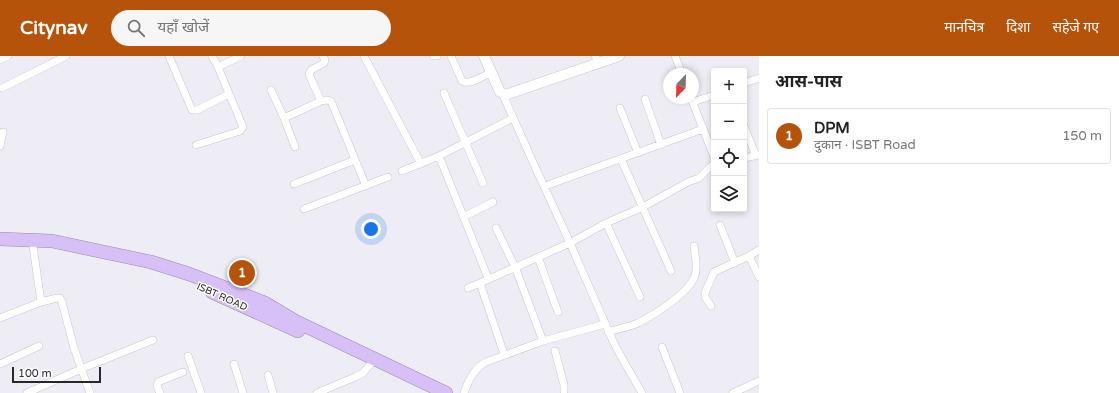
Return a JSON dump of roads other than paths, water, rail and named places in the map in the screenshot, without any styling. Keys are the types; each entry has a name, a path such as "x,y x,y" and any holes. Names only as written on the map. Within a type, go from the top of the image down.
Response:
{"highway":[{"path":"0,239 52,241 151,262 217,289"},
{"name":"ISBT ROAD","path":"0,246 33,246 106,257 164,272 217,289 372,362 430,393"},
{"path":"372,362 446,393"}],"street":[{"path":"0,60 8,56"},
{"path":"2,88 66,56"},
{"path":"169,56 192,110 197,110 229,94"},
{"path":"196,145 226,136 242,129 243,124 212,56"},
{"path":"218,67 241,56"},
{"path":"321,101 309,74 311,70 324,63 324,56"},
{"path":"364,56 421,164"},
{"path":"451,56 463,82 468,83 491,72"},
{"path":"484,56 500,92 504,95 513,118 545,186 608,332 642,393"},
{"path":"504,95 567,75 597,60 619,56"},
{"path":"675,56 680,68"},
{"path":"747,83 759,78"},
{"path":"271,90 295,147"},
{"path":"444,93 483,183"},
{"path":"699,98 711,96"},
{"path":"645,99 661,145"},
{"path":"284,118 321,101 329,100 332,103 366,186"},
{"path":"694,104 711,149"},
{"path":"620,108 638,153"},
{"path":"402,171 438,156 513,118"},
{"path":"545,186 703,129"},
{"path":"0,146 4,132"},
{"path":"747,133 757,155 747,157"},
{"path":"438,156 488,278"},
{"path":"621,159 671,271"},
{"path":"294,184 355,160"},
{"path":"468,288 570,243 606,223 699,178 711,166"},
{"path":"304,209 388,177"},
{"path":"463,217 493,202"},
{"path":"606,223 640,297"},
{"path":"720,225 735,263"},
{"path":"496,228 515,267 544,341"},
{"path":"33,246 41,302"},
{"path":"608,332 647,318 688,288 696,270 694,246"},
{"path":"711,306 705,293 716,270 735,263 759,250"},
{"path":"749,256 759,277"},
{"path":"538,257 558,312"},
{"path":"480,283 504,354"},
{"path":"0,318 41,302 57,298 60,299 64,306 74,348 90,393"},
{"path":"464,393 470,379 482,364 504,354 605,324"},
{"path":"26,393 153,340"},
{"path":"0,364 39,346"},
{"path":"662,347 680,393"},
{"path":"555,351 565,392 556,393"},
{"path":"188,356 201,393"},
{"path":"317,393 356,377 363,373 372,362"},
{"path":"234,364 243,393"},
{"path":"160,393 157,386 158,382 183,372"},
{"path":"268,375 273,393"},
{"path":"733,393 759,381"}],"place":[{"name":"DPM","path":"242,273"}]}
